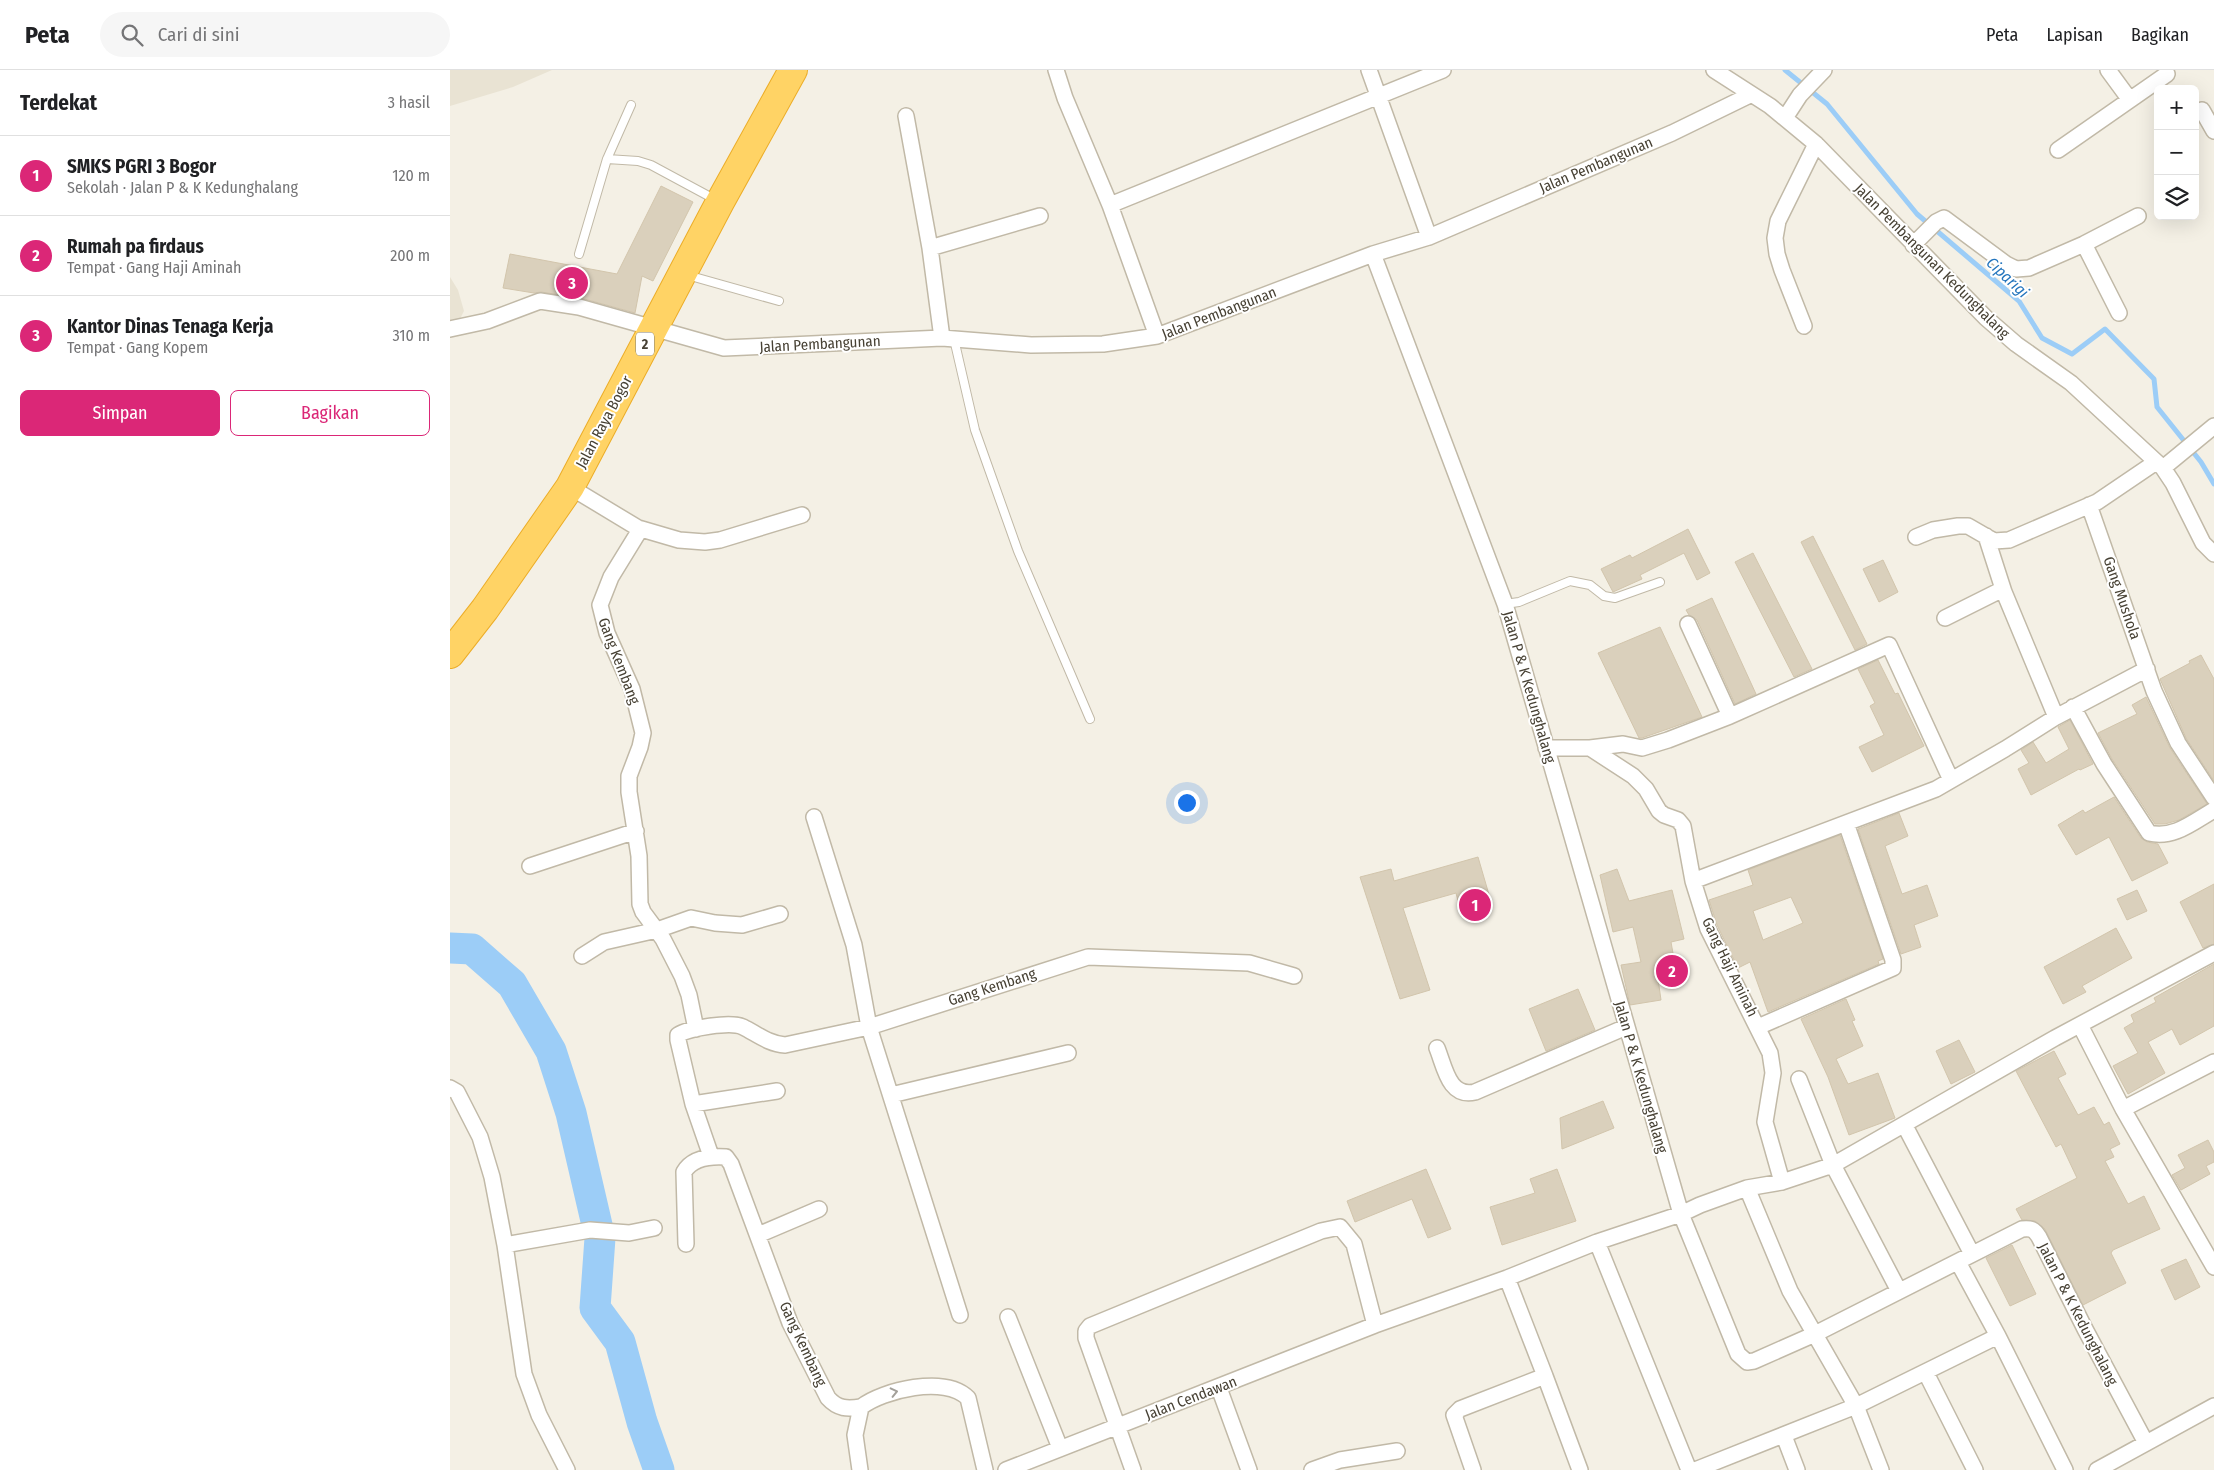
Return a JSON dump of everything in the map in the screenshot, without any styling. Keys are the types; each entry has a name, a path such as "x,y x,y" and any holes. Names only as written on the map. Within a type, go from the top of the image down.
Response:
{"highway":[{"name":"Jalan Raya Bogor","path":"450,654 485,609 570,487 720,202 793,70"}],"street":[{"path":"1369,70 1429,237"},
{"path":"1110,205 1443,70"},
{"name":"Jalan Pembangunan Kedunghalang","path":"1714,70 1785,118 1816,144 1916,242 1992,323 2016,344 2071,383 2164,463 2203,543 2214,554"},
{"path":"2108,70 2130,100"},
{"path":"1058,71 1065,98 1110,205 1157,336"},
{"path":"1785,118 1800,95 1820,74"},
{"path":"2058,150 2166,74"},
{"name":"Jalan Pembangunan","path":"450,329 488,321 540,301 579,307 724,348 948,338 1031,345 1102,344 1157,336 1373,254 1429,237 1672,133 1750,95"},
{"path":"2202,110 2214,131"},
{"path":"906,116 948,338"},
{"path":"1804,326 1782,270 1775,238 1778,221 1816,144"},
{"path":"930,248 1040,216"},
{"path":"1916,242 1936,222 1944,218 2006,264 2016,269 2028,268 2084,244 2138,216"},
{"path":"2084,244 2119,312"},
{"name":"Jalan P & K Kedunghalang","path":"1373,254 1505,604 1681,1214 1738,1354 1744,1361 1754,1361 1815,1334 2022,1229 2034,1230 2146,1443"},
{"path":"1916,537 1932,530 1968,526 1994,541 2009,540 2097,502 2164,463 2210,429"},
{"path":"570,487 638,528 679,540 705,542 720,540 802,515"},
{"name":"Gang Mushola","path":"2089,505 2154,691 2178,743 2214,798"},
{"name":"Gang Kembang","path":"638,528 638,533 611,577 600,605 607,632 632,689 642,733 640,747 629,776 629,792 636,831 640,904 643,912 657,930 682,976 689,995 696,1029"},
{"path":"1986,536 2003,589 2056,717"},
{"path":"1945,618 2003,589"},
{"path":"1688,624 1730,716"},
{"path":"1546,748 1590,748 1623,744 1642,748 1730,716 1889,645 1951,780"},
{"path":"1693,881 1936,789 2073,707 2147,669"},
{"path":"2073,707 2104,764 2149,834 2161,836 2174,833 2214,810"},
{"name":"Gang Haji Aminah","path":"1590,748 1633,776 1646,790 1659,811 1681,823 1693,881 1708,929 1770,1053 1773,1065 1765,1122 1782,1182"},
{"path":"814,817 854,945 869,1027 960,1315"},
{"path":"1758,1026 1893,968 1893,960 1846,823"},
{"path":"530,866 636,831"},
{"path":"582,956 604,942 657,930 691,918 715,923 742,925 780,914"},
{"name":"Jalan Cendawan","path":"1006,1470 1219,1388 1375,1325 1507,1278 1597,1242 1681,1214 1747,1188 1782,1182 1833,1165 1905,1126 2080,1025 2214,953"},
{"name":"Gang Kembang","path":"861,1407 848,1409 836,1406 828,1398 790,1323 731,1164 726,1157 711,1156 693,1104 678,1035 696,1029 733,1025 741,1026 776,1045 785,1045 869,1027 1088,957 1250,964 1294,976"},
{"path":"2080,1025 2123,1109 2212,1261"},
{"path":"1437,1048 1453,1086 1459,1092 1466,1094 1626,1027"},
{"path":"891,1095 1068,1053"},
{"path":"2123,1109 2214,1062"},
{"path":"1799,1079 1833,1165 1899,1291"},
{"path":"450,1088 457,1092 480,1137 492,1177 505,1245 524,1374 539,1415 567,1470"},
{"path":"693,1104 777,1091"},
{"path":"1905,1126 1972,1254"},
{"path":"686,1244 684,1172 688,1166 711,1156"},
{"path":"1747,1188 1790,1291 1856,1406 1881,1470"},
{"path":"758,1235 819,1208"},
{"path":"1133,1470 1086,1338 1086,1330 1090,1326 1321,1230 1340,1227 1350,1237 1356,1251 1375,1325"},
{"path":"505,1245 590,1230 629,1233 654,1228"},
{"path":"1597,1242 1689,1470"},
{"path":"1958,1262 1998,1336 2065,1470"},
{"path":"1507,1278 1580,1470"},
{"path":"1008,1317 1060,1448"},
{"path":"1695,1470 1856,1406 1998,1336"},
{"path":"1926,1373 1975,1470"},
{"path":"1473,1470 1454,1415 1460,1409 1545,1376"},
{"path":"860,1470 855,1435 861,1407 873,1399 900,1390 942,1387 959,1391 968,1398 985,1470"},
{"path":"1219,1388 1249,1470"},
{"path":"2097,1470 2214,1406"},
{"path":"1784,1436 1797,1470"},
{"path":"1312,1470 1342,1465 1397,1451"}],"lane":[{"path":"579,254 607,159 631,105"},
{"path":"607,159 638,160 720,202"},
{"path":"683,274 779,302"},
{"path":"948,338 975,430 1018,551 1090,719"},
{"path":"1505,604 1519,602 1570,581 1590,585 1604,596 1615,598 1660,582"}],"shaded area":[{"path":"450,70 552,70 513,87 450,106"},
{"path":"450,277 458,290 464,311 455,329 450,332"}],"building":[{"path":"661,186 693,202 653,281 642,276 635,313 581,298 503,288 510,254 617,274"},
{"path":"1688,529 1710,573 1697,580 1684,553 1640,575 1642,579 1613,592 1601,569 1630,555 1632,558"},
{"path":"1813,536 1867,644 1855,650 1801,542"},
{"path":"1753,553 1812,669 1794,677 1735,562"},
{"path":"1883,560 1898,592 1879,602 1863,569"},
{"path":"1712,598 1756,694 1735,704 1697,620 1689,615 1686,610"},
{"path":"1660,627 1702,717 1639,738 1598,653"},
{"path":"2201,655 2214,679 2214,781 2186,738 2160,679"},
{"path":"1878,660 1895,694 1898,693 1924,746 1872,772 1859,747 1884,735 1870,706 1875,703 1858,669"},
{"path":"2146,697 2170,748 2207,804 2179,820 2165,824 2155,824 2112,759 2098,733 2137,714 2132,705"},
{"path":"2070,720 2093,764 2079,769 2031,795 2018,769 2029,763 2021,750 2033,742 2046,763 2069,749 2058,727"},
{"path":"2114,797 2141,838 2147,842 2158,844 2168,863 2132,881 2109,837 2076,855 2058,825 2083,810 2085,813"},
{"path":"1899,813 1908,836 1885,846 1902,894 1927,885 1938,916 1914,925 1921,947 1901,954 1858,829"},
{"path":"1840,835 1883,959 1878,961 1879,964 1768,1012 1750,962 1738,968 1717,925 1709,900 1753,885 1748,870","holes":["1791,897 1803,923 1763,940 1753,911"]},
{"path":"1478,857 1492,905 1461,913 1456,893 1403,908 1430,990 1400,999 1360,877 1391,869 1394,881"},
{"path":"1617,869 1629,901 1672,890 1684,939 1671,942 1677,976 1658,979 1661,1000 1630,1005 1621,965 1641,962 1633,927 1613,932 1600,875"},
{"path":"2214,884 2214,944 2203,948 2180,902"},
{"path":"2137,890 2147,911 2127,920 2117,899"},
{"path":"2116,928 2132,958 2082,986 2086,992 2063,1004 2044,967"},
{"path":"2214,964 2214,1026 2180,1045 2172,1029 2148,1042 2165,1073 2128,1094 2113,1066 2138,1053 2124,1028 2134,1022 2131,1015 2156,1002 2154,998"},
{"path":"1578,989 1595,1030 1546,1051 1529,1009"},
{"path":"1846,999 1855,1020 1852,1021 1863,1046 1836,1059 1848,1084 1878,1073 1895,1118 1849,1135 1828,1077 1801,1019"},
{"path":"1959,1040 1975,1072 1951,1084 1936,1051"},
{"path":"2054,1051 2066,1074 2058,1078 2078,1115 2094,1107 2104,1125 2109,1122 2120,1144 2110,1149 2114,1157 2105,1161 2128,1204 2144,1196 2160,1229 2113,1250 2111,1253 2126,1283 2083,1305 2045,1229 2035,1221 2022,1220 2016,1209 2077,1178 2061,1144 2056,1147 2016,1071"},
{"path":"1603,1101 1614,1128 1562,1149 1560,1118"},
{"path":"2208,1140 2214,1152 2214,1162 2206,1166 2210,1174 2181,1190 2172,1175 2185,1168 2178,1155"},
{"path":"1426,1169 1451,1229 1428,1238 1412,1199 1355,1222 1347,1201"},
{"path":"1557,1169 1576,1221 1502,1245 1490,1207 1535,1193 1530,1179"},
{"path":"2012,1245 2036,1294 2010,1306 1986,1258"},
{"path":"2186,1259 2200,1287 2175,1300 2161,1270"}],"waterway":[{"name":"Ciparigi","path":"1785,70 1827,104 1917,214 2019,301 2042,338 2072,354 2105,329 2154,379 2157,407 2201,462 2214,484"},
{"path":"450,948 472,949 512,984 551,1051 571,1113 600,1238 595,1308 620,1342 642,1422 659,1470"}],"place":[{"name":"Kantor Dinas Tenaga Kerja","path":"572,283"},
{"name":"SMKS PGRI 3 Bogor","path":"1475,905"},
{"name":"Rumah pa firdaus","path":"1672,971"}]}
